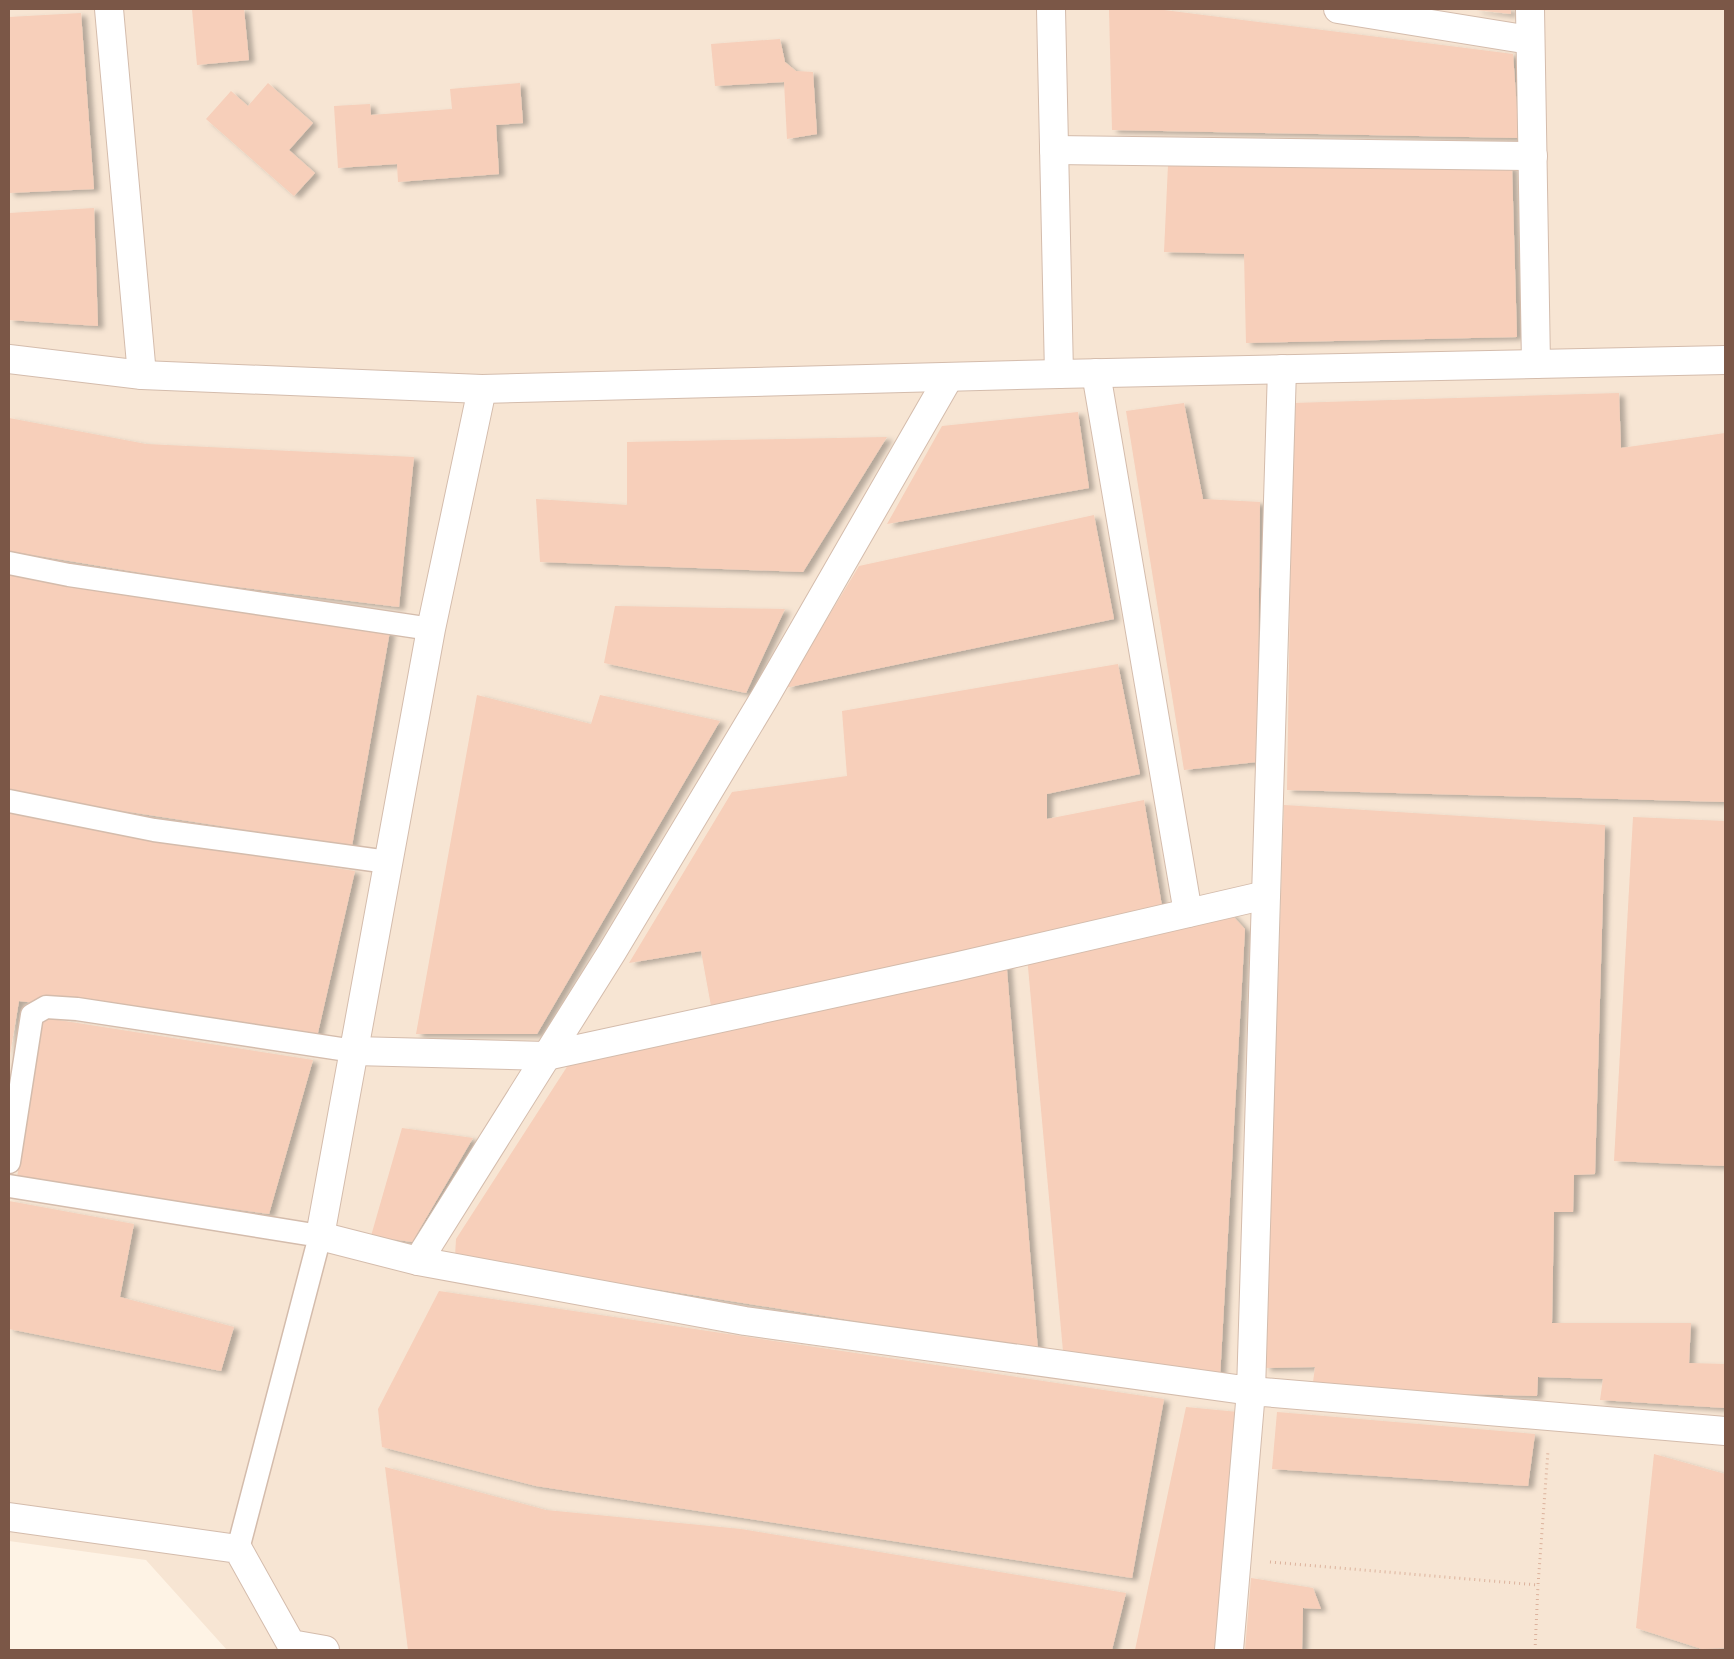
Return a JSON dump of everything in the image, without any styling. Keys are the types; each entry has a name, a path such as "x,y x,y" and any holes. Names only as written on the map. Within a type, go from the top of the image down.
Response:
{"street":[{"path":"109,9 142,375"},
{"path":"1051,9 1059,374"},
{"path":"1338,9 1530,40"},
{"path":"1530,9 1536,364"},
{"path":"1054,150 1533,156"},
{"path":"9,359 142,375 482,389 1096,373 1725,360"},
{"path":"1229,1650 1251,1391 1282,369"},
{"path":"1096,373 1188,913"},
{"path":"418,1261 612,952 765,697 949,378"},
{"path":"482,389 431,629 320,1236 418,1261 745,1321 1251,1391 1725,1431"},
{"path":"354,1051 546,1056 955,967 1266,895"},
{"path":"9,1517 238,1549 292,1644 325,1650"}],"lane":[{"path":"9,563 68,575 431,629"},
{"path":"9,801 154,830 388,862"},
{"path":"9,1162 32,1016 46,1007 77,1009 354,1051"},
{"path":"9,1186 320,1236 238,1549"}],"path":[{"path":"1535,1650 1551,1416"},
{"path":"1237,1559 1538,1585"}],"shaded area":[{"path":"9,9 1725,9 1725,1650 227,1650 146,1560 9,1541"}],"building":[{"path":"192,9 244,9 249,60 197,65"},
{"path":"1109,9 1156,9 1513,54 1519,138 1112,130"},
{"path":"1511,9 1511,14 1476,10"},
{"path":"81,13 94,189 9,193 9,17"},
{"path":"780,39 785,62 796,71 813,72 817,134 787,139 784,82 715,86 711,44"},
{"path":"268,83 313,123 289,150 315,173 294,196 206,119 231,91 248,106"},
{"path":"520,83 523,123 496,125 499,174 398,182 397,164 338,168 334,106 370,104 371,115 452,109 450,89"},
{"path":"1168,165 1512,166 1517,337 1246,343 1244,254 1164,252"},
{"path":"94,208 98,326 9,320 9,213"},
{"path":"1619,393 1621,448 1725,433 1725,802 1287,790 1293,403"},
{"path":"1184,403 1203,499 1260,502 1257,762 1184,770 1126,411"},
{"path":"1078,412 1089,488 887,524 942,426"},
{"path":"9,418 146,444 414,457 399,607 197,582 9,551"},
{"path":"887,437 803,572 540,562 536,499 627,505 627,442"},
{"path":"1094,515 1114,619 785,688 859,566"},
{"path":"9,573 390,631 352,846 9,792"},
{"path":"615,606 785,609 746,693 604,663"},
{"path":"1118,664 1140,774 1047,794 1047,819 1144,800 1162,906 711,1006 701,951 629,963 732,792 847,776 842,711"},
{"path":"477,695 591,724 600,695 720,721 537,1034 416,1034"},
{"path":"1284,805 1605,825 1595,1174 1574,1175 1573,1212 1554,1212 1552,1323 1691,1323 1689,1363 1724,1364 1725,1408 1600,1400 1603,1379 1538,1377 1537,1396 1312,1390 1315,1367 1265,1368"},
{"path":"9,810 143,838 355,871 317,1037 19,1001 9,1060"},
{"path":"1633,817 1725,821 1725,1166 1614,1161"},
{"path":"1230,913 1245,929 1220,1378 1063,1351 1027,956"},
{"path":"1006,958 1038,1350 455,1257 456,1239 572,1059"},
{"path":"39,1017 313,1060 269,1214 17,1178"},
{"path":"402,1128 473,1138 412,1242 371,1236"},
{"path":"9,1201 134,1224 120,1297 234,1327 221,1371 9,1329"},
{"path":"439,1291 1164,1399 1132,1578 536,1486 382,1447 378,1409"},
{"path":"1186,1407 1238,1412 1218,1650 1135,1650"},
{"path":"1277,1412 1535,1434 1528,1486 1272,1469"},
{"path":"1654,1454 1725,1474 1725,1648 1702,1649 1636,1628"},
{"path":"385,1467 546,1510 741,1529 1126,1593 1112,1650 408,1650"},
{"path":"1251,1578 1313,1588 1321,1609 1303,1608 1302,1650 1245,1650"}]}
